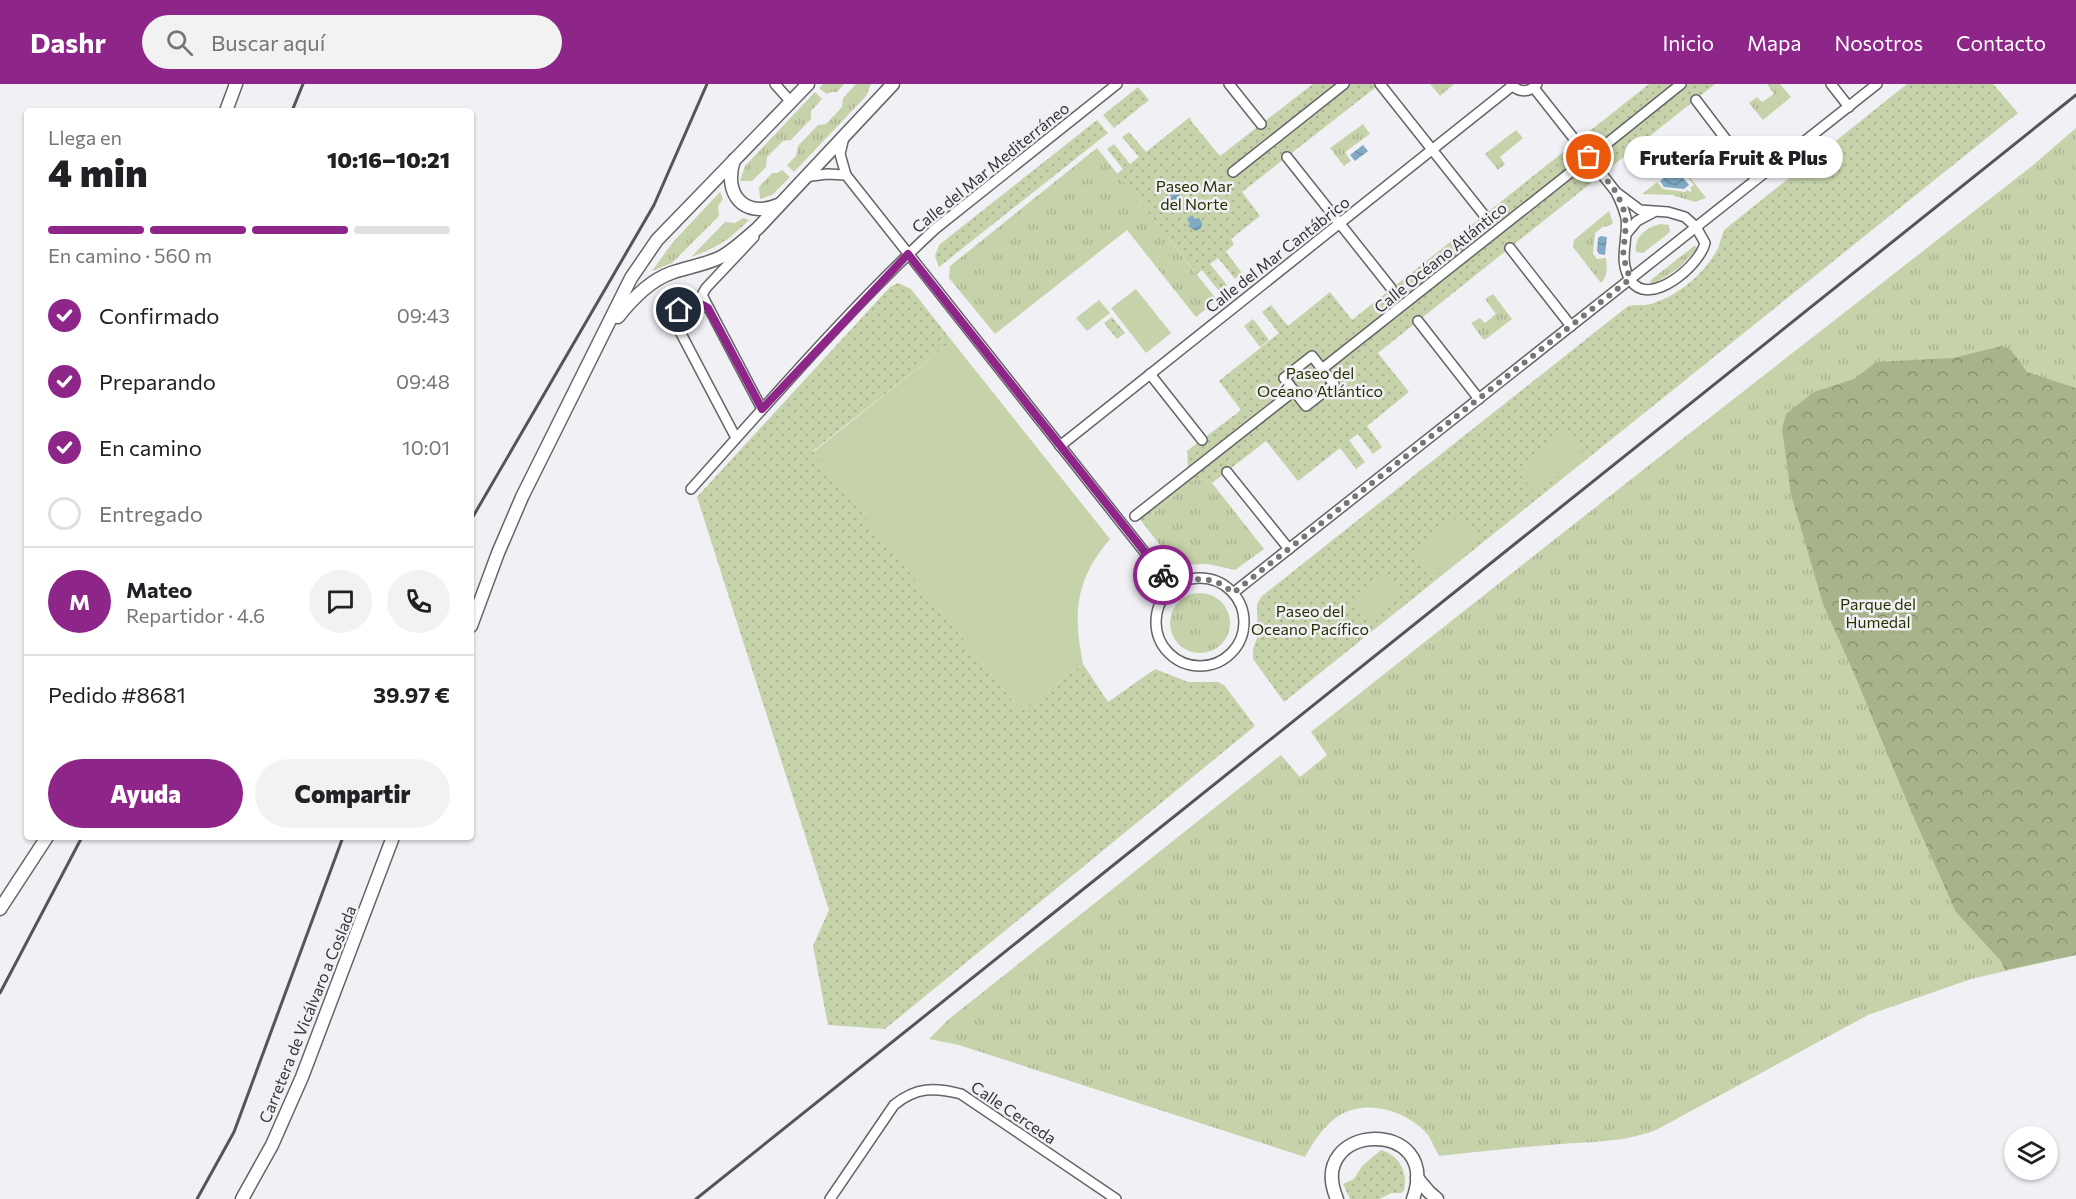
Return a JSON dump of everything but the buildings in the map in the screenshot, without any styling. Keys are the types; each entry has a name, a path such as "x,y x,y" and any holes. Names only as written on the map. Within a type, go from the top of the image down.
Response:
{"street":[{"path":"227,108 236,84"},
{"path":"775,84 791,102"},
{"path":"474,618 522,497 631,278 652,247 808,84"},
{"path":"879,99 882,84"},
{"path":"762,409 702,297 704,289 748,244 758,228 778,205 892,84"},
{"name":"Calle del Mar Mediterráneo","path":"691,489 762,409 934,229 1117,84"},
{"path":"1229,84 1261,124"},
{"path":"1233,172 1344,84"},
{"path":"1380,84 1484,215"},
{"path":"1600,149 1681,84"},
{"path":"1831,84 1849,107"},
{"path":"1233,593 1877,84"},
{"path":"1512,85 1525,91 1535,86 1616,192 1625,214 1626,234 1623,256 1630,279 1636,287 1647,291 1667,284 1698,260 1704,249 1704,239 1696,227 1680,215 1637,208 1616,192"},
{"name":"Calle del Mar Cantábrico","path":"1060,446 1512,85"},
{"path":"1696,100 1756,179"},
{"path":"844,135 840,154 846,175 1173,588"},
{"path":"1287,156 1391,288"},
{"path":"734,159 730,185 739,201 746,206 761,210 778,205"},
{"name":"Calle Océano Atlántico","path":"1322,369 1576,168"},
{"path":"804,177 827,174 846,175"},
{"path":"1626,234 1637,221 1654,212"},
{"path":"604,335 631,302 647,287 671,273 719,258 758,228"},
{"path":"1510,248 1571,326"},
{"path":"708,308 694,302 684,305 679,310 676,322 736,438"},
{"path":"1418,321 1479,399"},
{"path":"1312,356 1334,384 1306,406 1294,391 1284,378 1312,356"},
{"path":"1150,374 1202,440"},
{"path":"1135,516 1294,391"},
{"path":"1227,472 1289,549"},
{"path":"1204,579 1220,583 1233,593 1239,602 1244,621 1240,640 1228,656 1220,662 1200,666 1181,662 1166,650 1156,626 1158,609 1173,588 1188,580 1204,579"},
{"path":"0,909 45,840"},
{"name":"Carretera de Vicálvaro a Coslada","path":"242,1199 272,1145 302,1077 392,840"},
{"name":"Calle Cerceda","path":"830,1199 894,1105 907,1095 925,1090 943,1089 961,1094 1116,1199"},
{"path":"1337,1199 1333,1190 1332,1176 1336,1162 1349,1146 1368,1138 1383,1138 1407,1152 1414,1164 1417,1178 1413,1199"},
{"path":"1417,1178 1437,1199"}],"green space":[{"path":"823,84 844,84 837,92 827,94 819,88"},
{"path":"856,84 871,84 866,96 794,172 787,165 796,156 798,146 818,125 826,124 842,107 843,98"},
{"name":"Paseo Mar del Norte","path":"1313,84 1380,84 1242,192 1260,216 1231,239 1234,244 1226,252 1242,273 1235,279 1218,258 1210,264 1227,285 1219,291 1202,270 1197,274 1117,174 1123,169 1107,149 1114,144 1130,164 1139,157 1122,137 1129,132 1146,152 1190,117 1220,156"},
{"path":"1430,84 1454,84 1440,96"},
{"name":"Paseo del Océano Atlántico","path":"1649,84 1715,84 1378,353 1409,392 1367,426 1382,447 1373,454 1358,434 1349,440 1365,462 1356,469 1340,448 1298,481 1266,441 1212,483 1197,478 1142,522 1133,511 1188,467 1187,451 1241,410 1219,381 1279,333 1262,312 1271,305 1288,326 1330,292 1352,320"},
{"path":"1767,84 1780,84 1791,97 1763,120 1749,103 1757,97 1762,102 1774,94"},
{"name":"Paseo del Oceano Pacífico","path":"1907,84 1993,84 2018,113 1284,702 1253,659 1253,649 1258,635 1257,604 1262,596 1628,306 1648,305 1670,296 1688,284 1710,261 1717,250 1724,230"},
{"path":"1138,87 1149,100 1114,128 1103,115"},
{"path":"815,92 822,99 811,111 811,119 791,140 783,141 767,157 766,167 752,181 740,181 745,166"},
{"path":"1097,120 1108,133 939,267 935,256 939,245"},
{"path":"1363,124 1370,134 1345,152 1351,161 1344,166 1330,148"},
{"name":"Parque del Humedal","path":"2076,128 2076,955 1971,979 1868,1015 1656,1130 1629,1138 1439,1156 1428,1135 1420,1127 1399,1114 1387,1110 1363,1108 1340,1115 1329,1123 1305,1157 959,1045 929,1039 949,1019 1281,755 1300,777 1327,755 1311,732 2032,166"},
{"path":"1516,130 1523,138 1500,157 1505,164 1498,170 1485,154"},
{"path":"1097,148 1217,300 1196,317 1127,230 995,334 949,278 950,266"},
{"path":"782,170 790,177 772,195 760,199 759,187 772,173"},
{"path":"1690,177 1706,198 1695,202 1672,195 1642,194 1657,182 1663,189 1690,192 1692,190 1690,188 1694,185 1688,178"},
{"path":"720,192 723,199 718,206 719,216 672,263 652,271 673,242"},
{"path":"1609,211 1613,223 1595,233 1593,254 1597,259 1606,258 1605,277 1601,283 1573,247 1574,240"},
{"path":"743,218 749,220 729,238 691,257 725,222 735,223"},
{"path":"1661,224 1669,225 1670,232 1643,253 1636,252 1637,241 1642,233"},
{"path":"1694,246 1697,247 1696,250 1679,268 1653,284 1650,282 1651,280"},
{"path":"898,283 911,289 952,341 813,451 1021,711 1083,664 1108,702 1155,669 1188,682 1218,682 1224,685 1255,726 885,1029 828,1025 813,946 829,910 697,497 890,287"},
{"path":"1136,289 1171,333 1146,353 1111,308"},
{"path":"1493,294 1512,319 1483,339 1471,323 1480,318 1485,323 1496,314 1485,299"},
{"path":"1099,300 1110,313 1087,331 1076,318"},
{"path":"1112,317 1125,333 1117,339 1104,323"},
{"path":"1253,319 1269,340 1260,347 1244,326"},
{"path":"952,341 1110,539 1098,554 1083,583 1078,629 1083,664 1021,711 813,452"},
{"name":"Parque del Humedal","path":"2002,346 2011,350 2027,372 2076,388 2076,955 2005,970 2001,961 1956,912 1823,604 1791,494 1782,429 1786,414 1814,392 1854,379 1876,362 1953,358"},
{"path":"1564,432 1584,456 1536,494 1516,470"},
{"path":"1197,478 1212,483 1264,549 1235,570 1208,564 1179,565 1170,558 1142,522"},
{"path":"1459,516 1479,541 1431,578 1411,554"},
{"path":"1385,573 1402,594 1368,623 1351,602"},
{"path":"1194,593 1206,593 1222,601 1228,611 1230,623 1228,635 1222,645 1206,653 1194,653 1178,645 1170,629 1170,617 1178,601"},
{"path":"1381,1150 1393,1156 1401,1166 1405,1177 1404,1191 1391,1193 1380,1199 1350,1199 1343,1184 1354,1179 1362,1166"}],"water":[{"path":"1363,145 1368,151 1355,161 1350,155"},
{"path":"1676,169 1689,185 1684,189 1664,187 1660,181"},
{"path":"1172,193 1177,193 1182,197 1180,200 1183,204 1178,208 1169,202 1168,198"},
{"path":"1192,215 1195,219 1199,218 1202,223 1201,228 1196,231 1188,226 1190,224 1187,219"},
{"path":"1607,237 1605,255 1597,251 1598,238"}],"railway":[{"path":"293,108 303,84"},
{"path":"474,515 654,205 707,84"},
{"path":"696,1199 2076,95"},
{"path":"0,993 80,840"},
{"path":"197,1199 234,1132 342,840"}],"way so far":[{"path":"1163,575 1173,588 1188,580 1204,579 1220,583 1233,593 1630,279 1623,256 1626,218 1623,207 1616,192 1589,157"}],"place":[{"name":"Frutería Fruit & Plus","path":"1589,157"}],"route":[{"path":"679,310 691,302 708,308 762,409 908,254 1163,575"}]}
